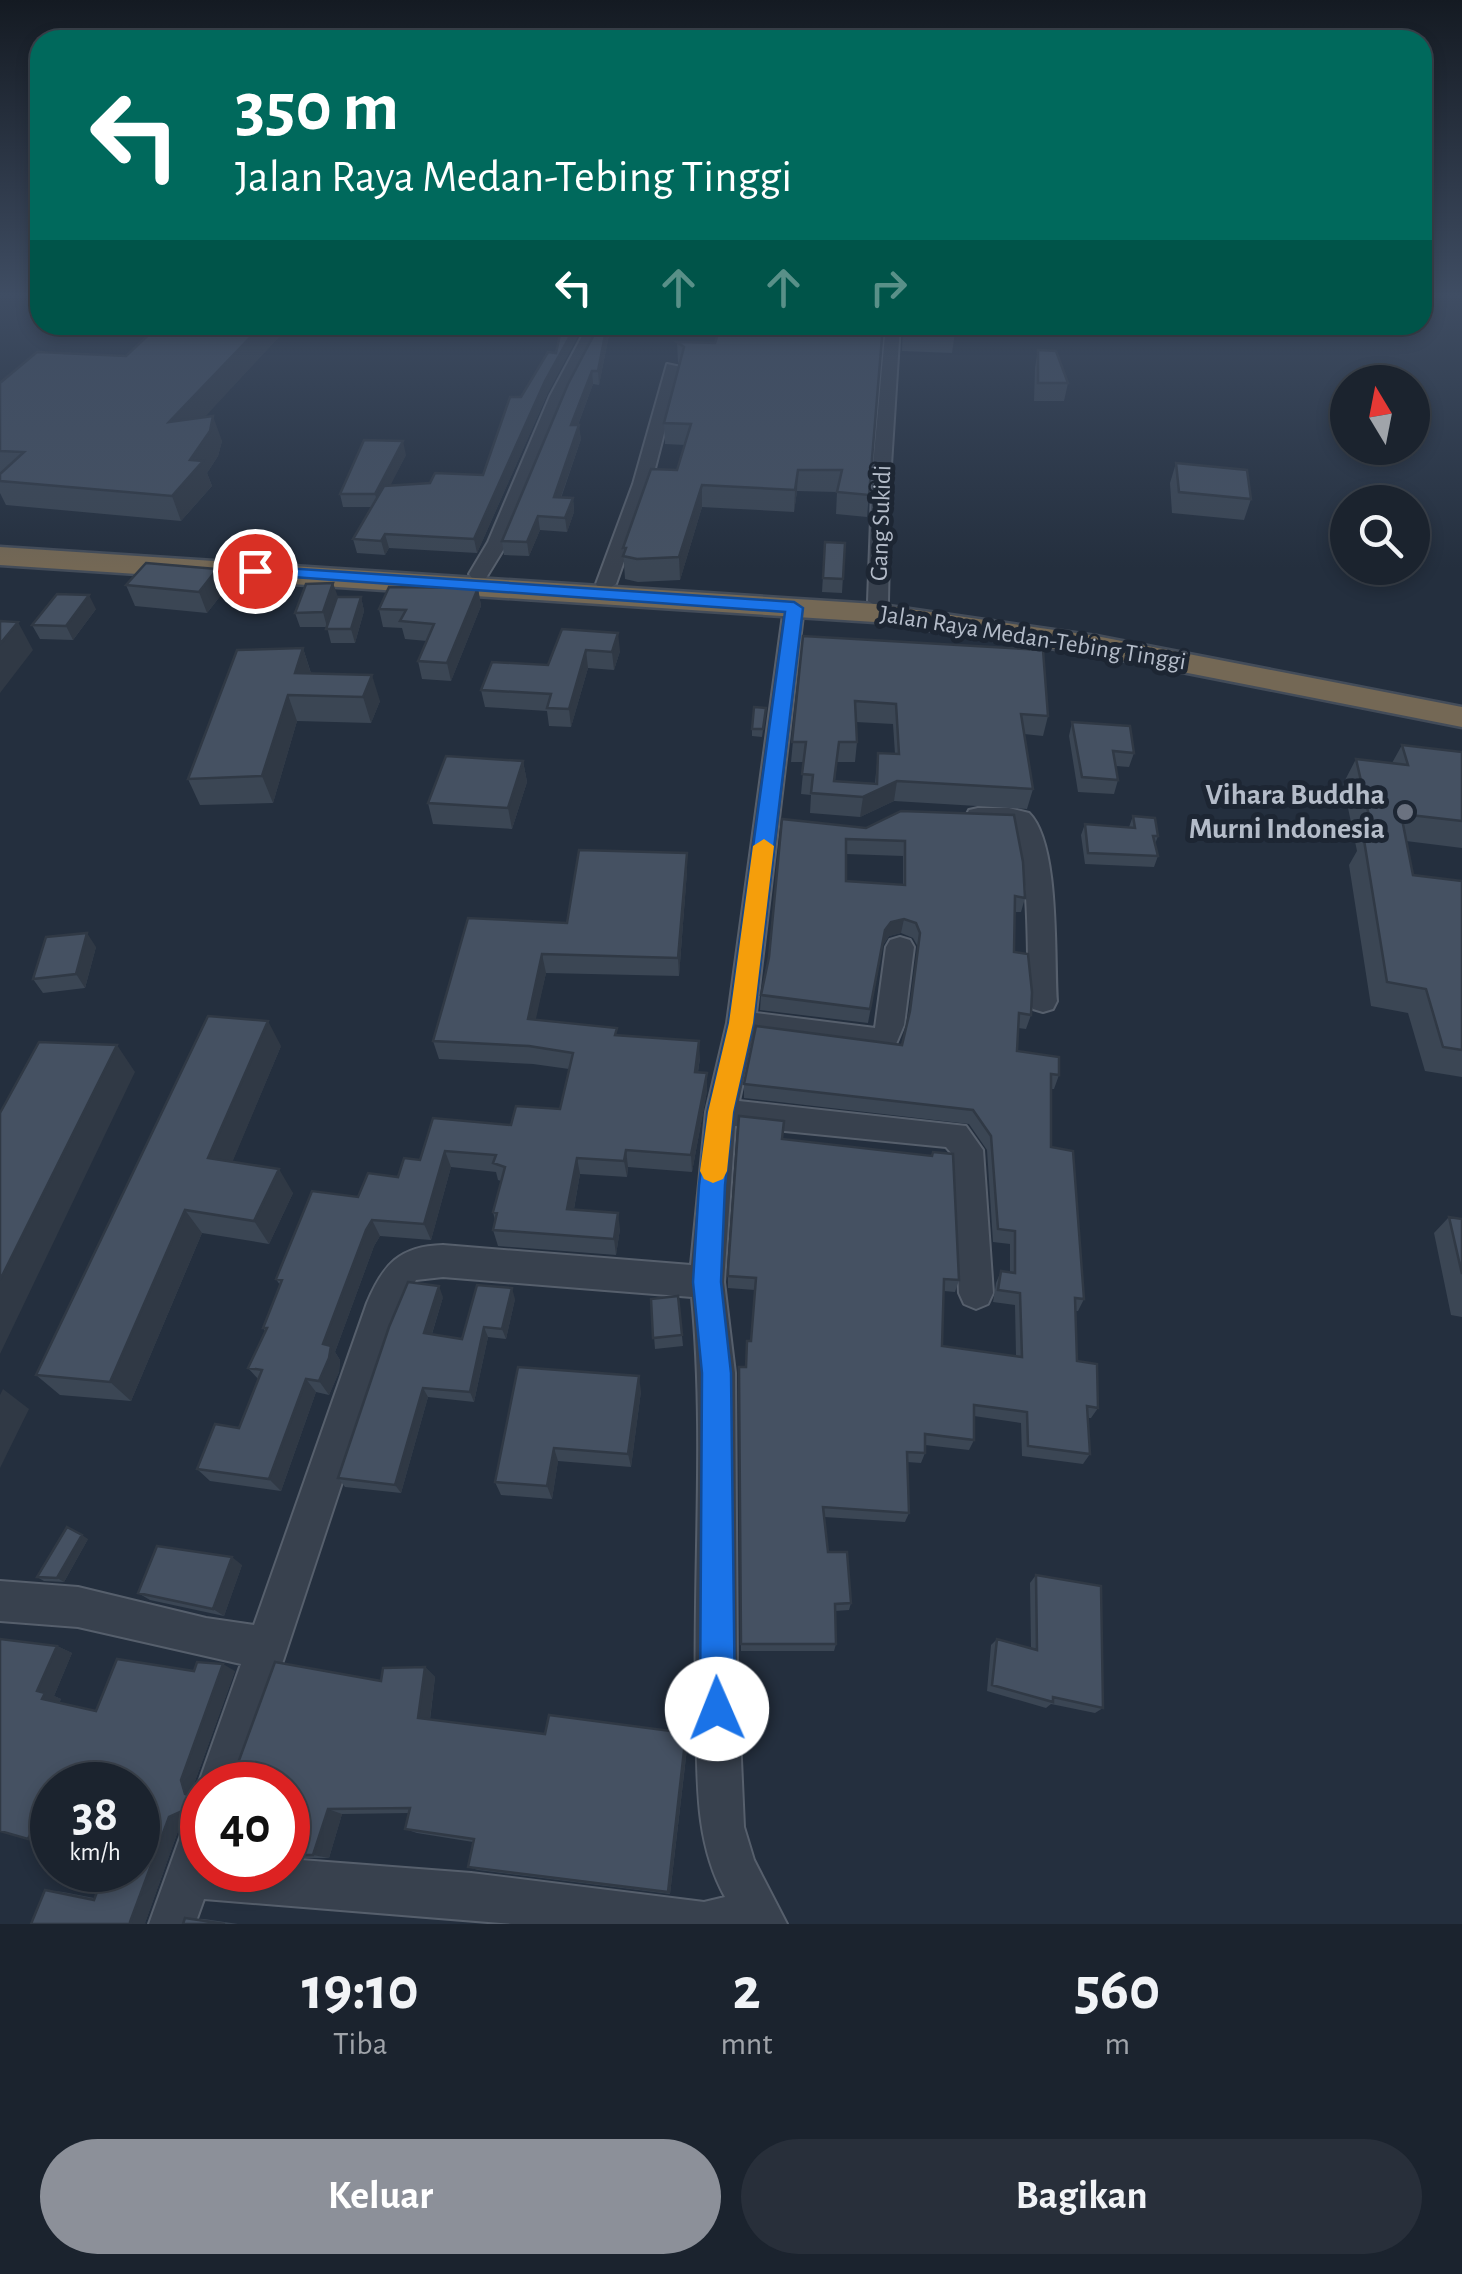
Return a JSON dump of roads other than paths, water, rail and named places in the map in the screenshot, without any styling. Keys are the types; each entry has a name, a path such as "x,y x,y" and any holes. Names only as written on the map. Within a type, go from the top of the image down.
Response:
{"highway":[{"name":"Jalan Raya Medan-Tebing Tinggi","path":"0,546 479,574 999,614 1462,703"},
{"name":"Jalan Raya Medan-Tebing Tinggi","path":"0,556 794,608 979,625 1152,654 1462,717"}],"street":[{"path":"479,574 498,542 562,388"},
{"path":"606,584 642,484 667,388"},
{"name":"Gang Sukidi","path":"878,602 888,388"},
{"path":"310,1873 704,1924 760,1919 734,1869 722,1828 716,1669 717,1373 707,1282 712,1185 721,1112 741,1023 755,888 778,822 794,608"},
{"path":"947,815 1018,818 1028,827 1043,1001"},
{"path":"741,1023 880,1040 890,1025 900,948"},
{"path":"721,1112 955,1135 967,1150 976,1294"},
{"path":"228,1762 384,1304 400,1270 417,1261 443,1261 707,1282"},
{"path":"0,1600 78,1607 206,1638 267,1646"},
{"path":"172,1924 183,1892"}],"place":[{"name":"Vihara Buddha Murni Indonesia","path":"1405,812"}]}
